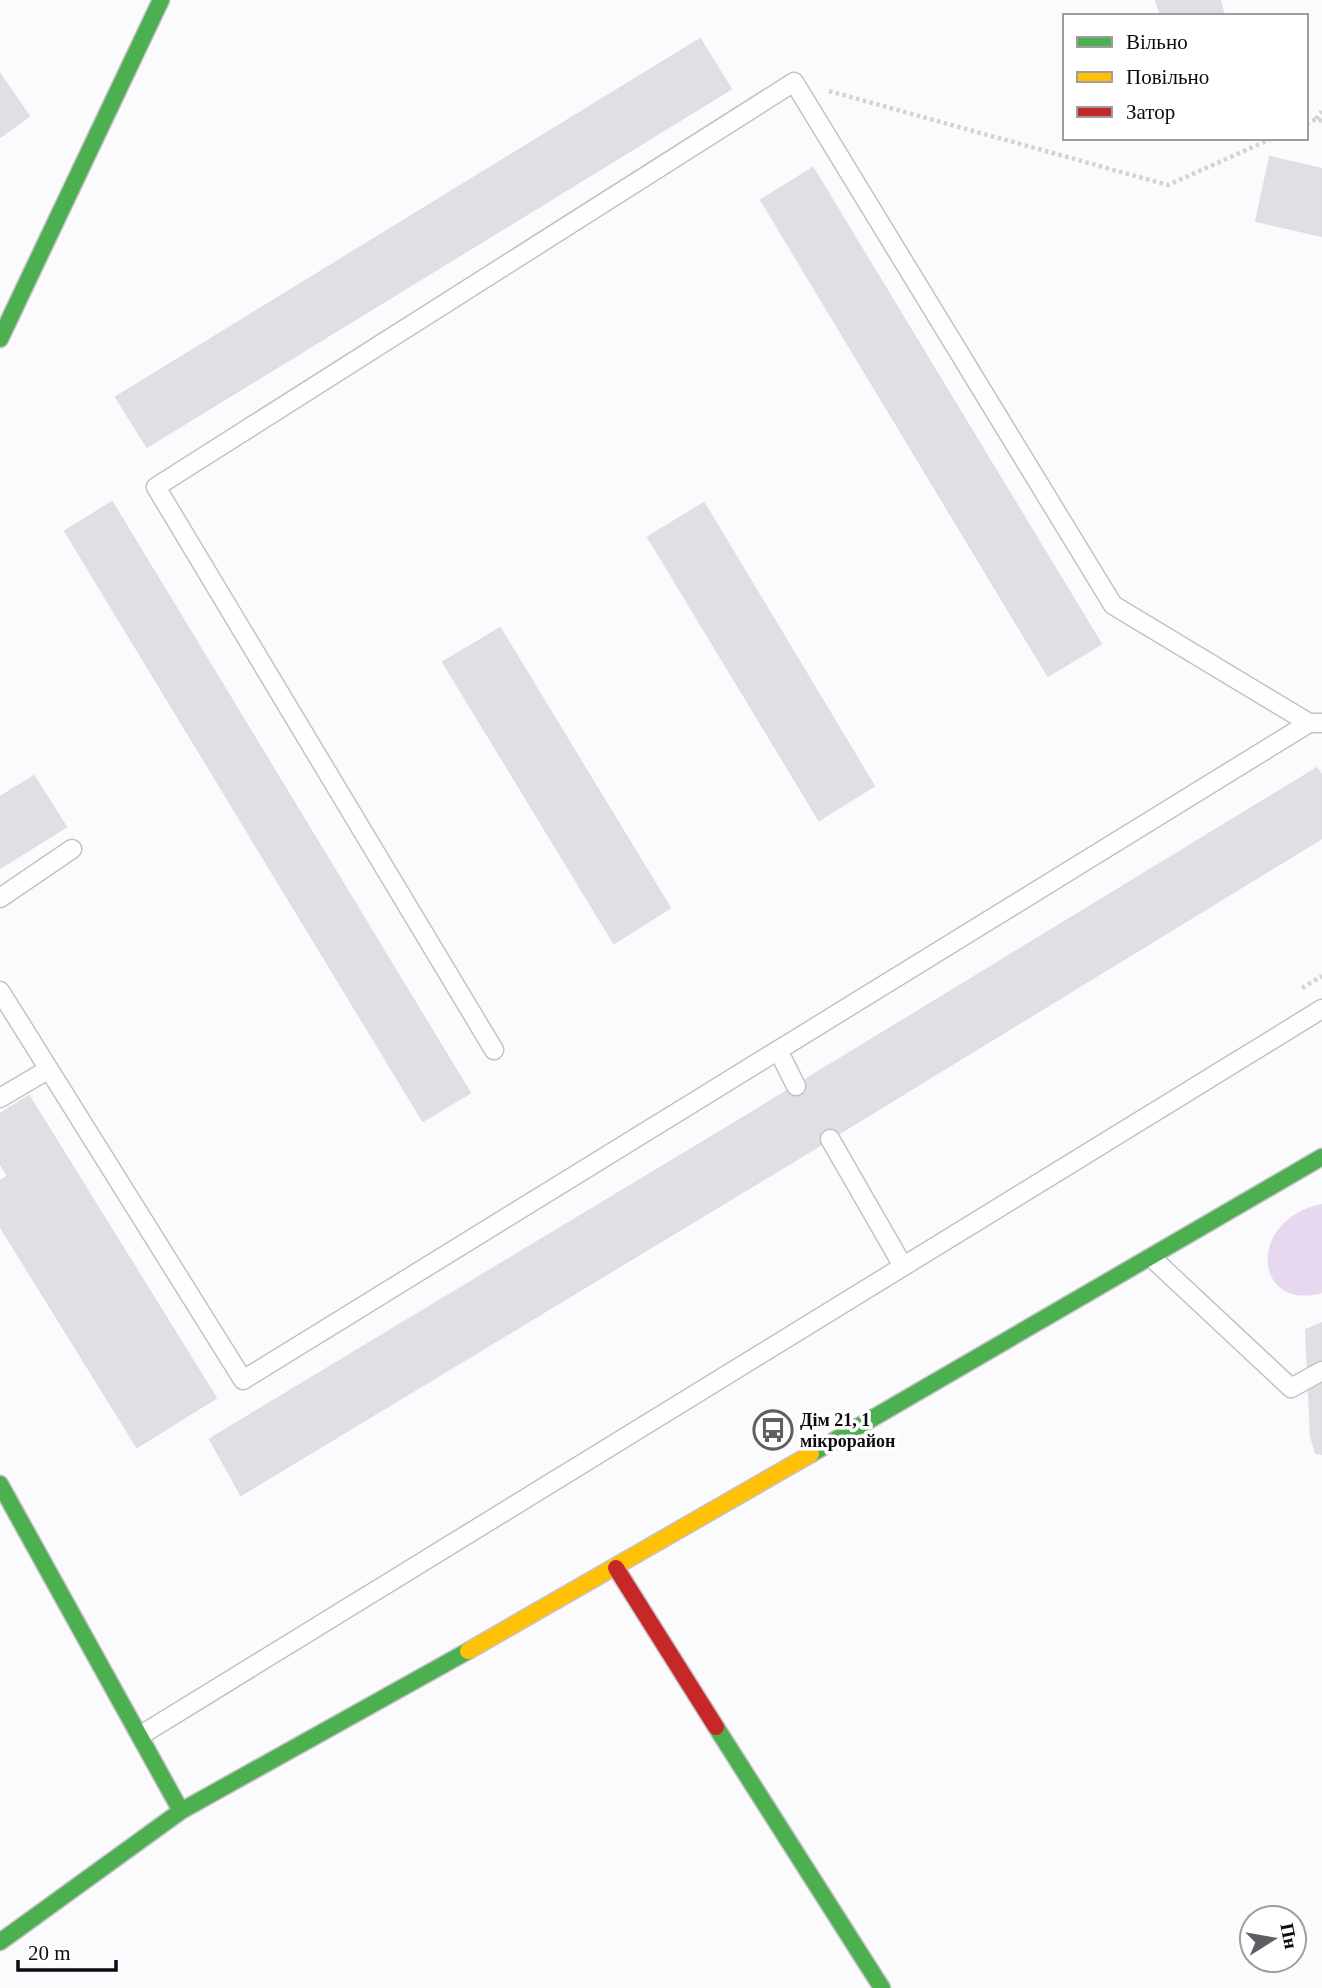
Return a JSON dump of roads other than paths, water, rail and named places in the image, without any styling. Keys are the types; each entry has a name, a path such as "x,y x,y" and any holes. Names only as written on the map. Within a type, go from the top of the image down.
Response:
{"street":[{"path":"0,339 161,0"},
{"path":"0,1942 181,1811 616,1568 1322,1157"},
{"path":"0,1484 181,1811"},
{"path":"616,1568 882,1988"}],"lane":[{"path":"0,991 243,1380 1315,723 1113,605 794,82 156,487 494,1050"},
{"path":"0,898 72,849"},
{"path":"141,1735 1322,1009"},
{"path":"778,1050 796,1086"},
{"path":"0,1098 49,1069"},
{"path":"830,1139 903,1266"},
{"path":"1152,1258 1291,1388 1322,1371"}],"place":[{"name":"Дім 21, 1 мікрорайон","path":"773,1430"}]}
